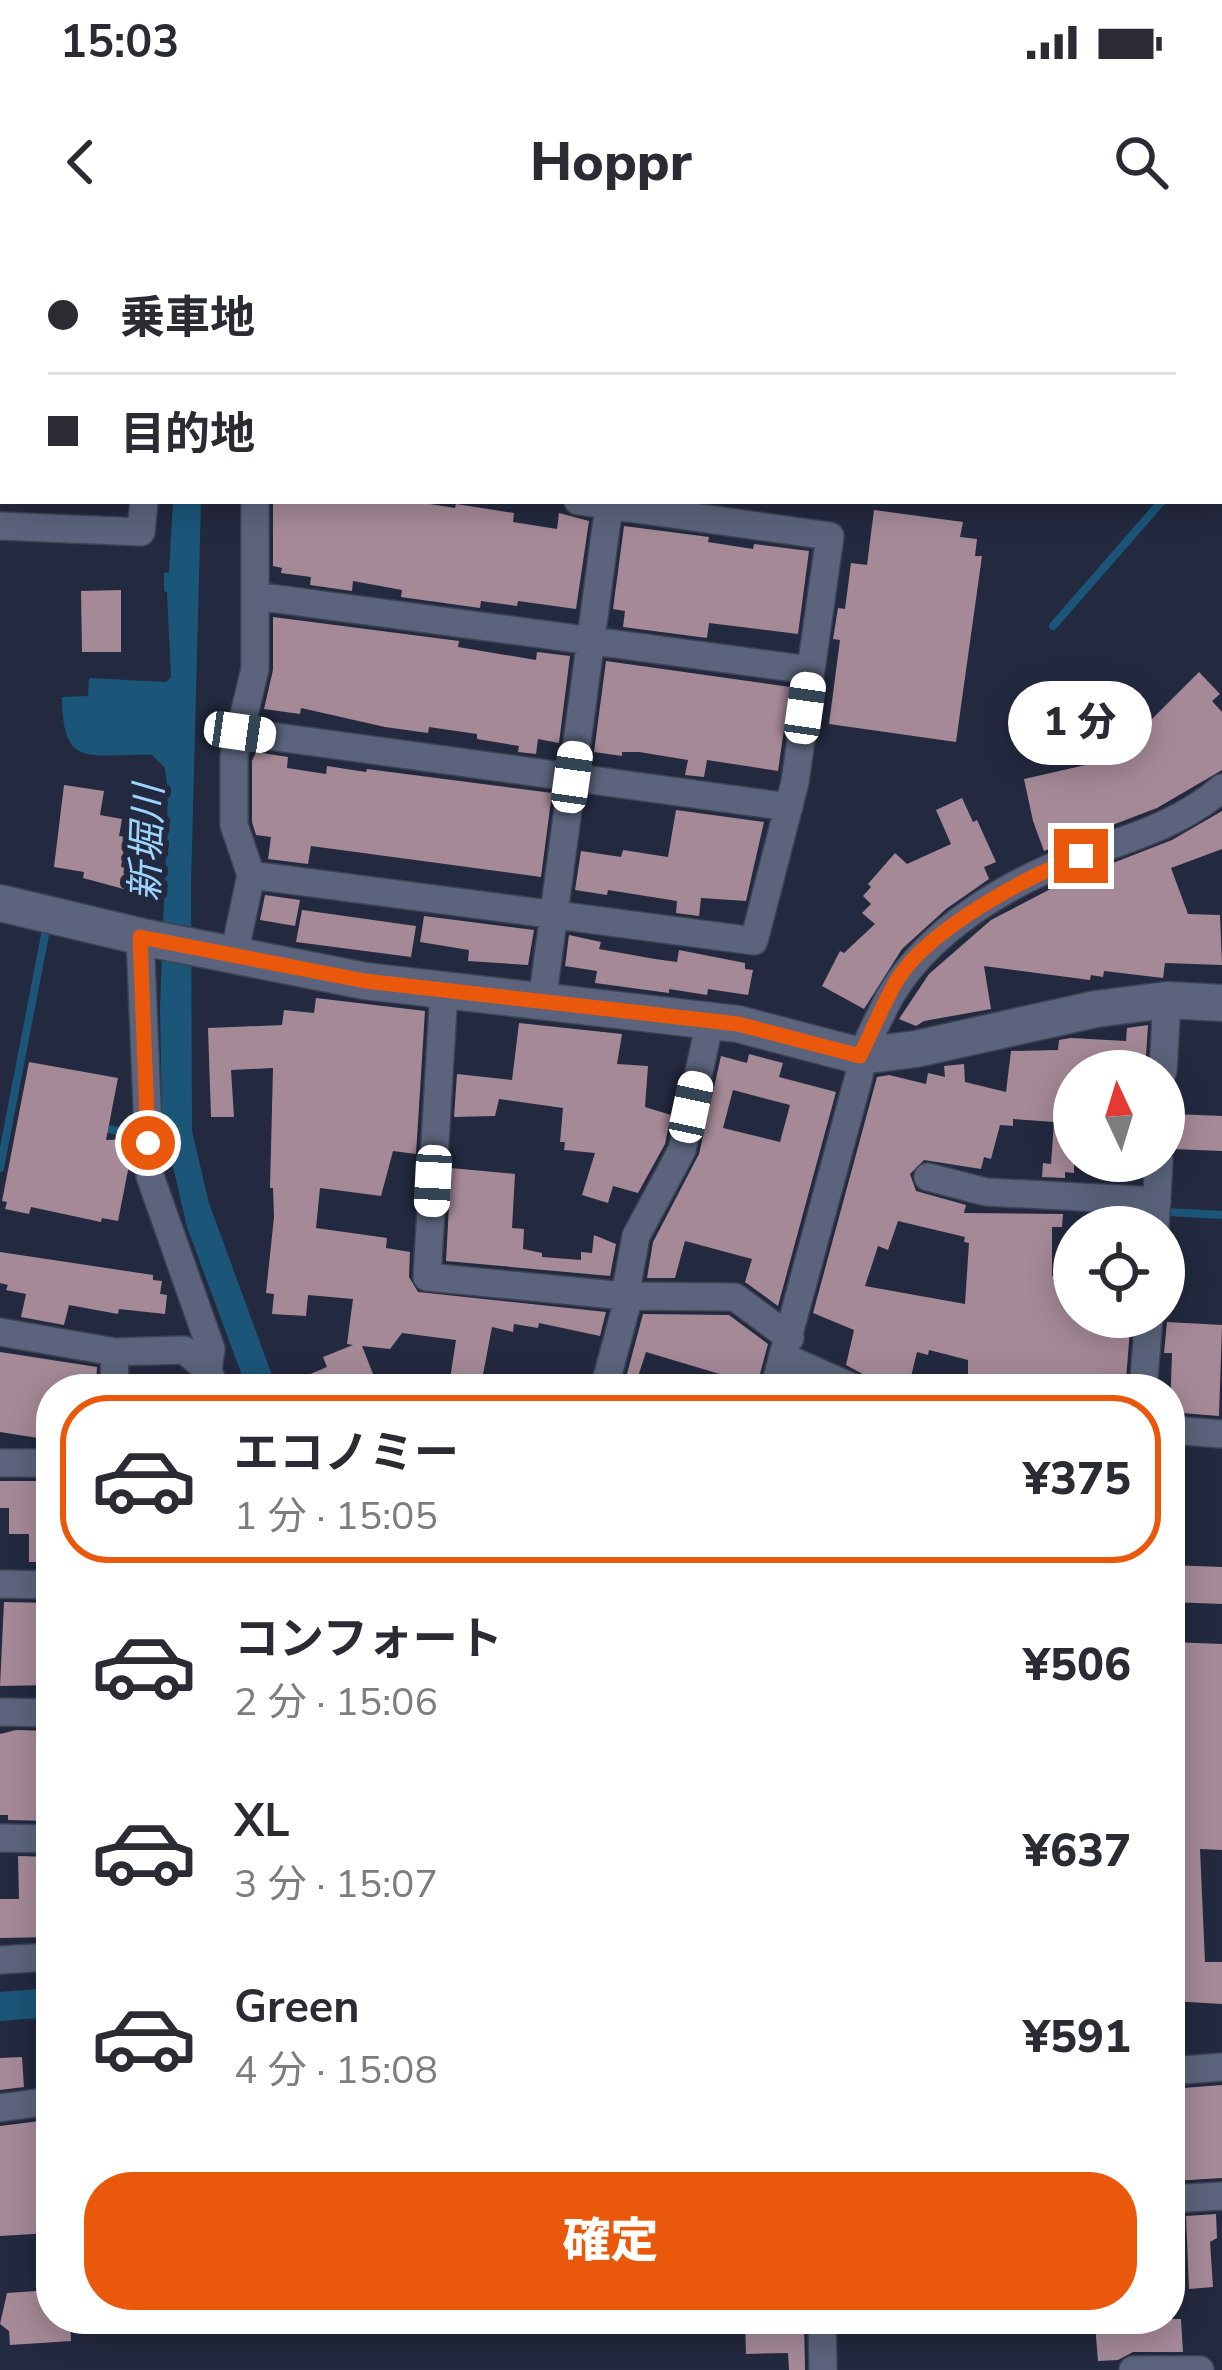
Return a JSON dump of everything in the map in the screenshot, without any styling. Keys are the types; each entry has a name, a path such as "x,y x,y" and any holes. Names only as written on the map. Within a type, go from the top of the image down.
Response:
{"street":[{"path":"0,526 141,532 144,504"},
{"path":"221,953 251,875 234,825 234,756 255,669 255,504"},
{"path":"251,875 754,941 789,807 830,536 601,504"},
{"path":"542,1002 609,505"},
{"path":"255,596 810,670"},
{"path":"240,732 789,807"},
{"path":"779,1374 859,1076 860,1056 898,979 919,955 978,909 1052,867 1173,823 1222,788"},
{"path":"0,903 365,981 738,1024 860,1056 916,1049 1096,1009 1167,1000 1222,1003"},
{"path":"143,937 150,1176 211,1349 212,1374"},
{"path":"444,990 427,1277 627,1296 735,1297 787,1347 831,1374"},
{"path":"1164,1050 1167,1000"},
{"path":"608,1374 636,1236 682,1150 710,1021"},
{"path":"928,1177 986,1192 1094,1206"},
{"path":"0,1332 115,1352 184,1350 207,1374"},
{"path":"1145,1374 1148,1338"},
{"path":"114,1374 115,1352"},
{"path":"1185,1431 1222,1434"},
{"path":"0,1463 36,1463"},
{"path":"0,1584 36,1585"},
{"path":"0,1712 36,1713"},
{"path":"0,1838 36,1839"},
{"path":"0,1960 36,1958"},
{"path":"1185,2070 1222,2067"},
{"path":"0,2108 36,2103"},
{"path":"1185,2198 1222,2196"},
{"path":"823,2334 824,2370"},
{"path":"1133,2370 1200,2370"}],"water":[{"path":"173,504 201,504 191,884 192,1131 209,1203 272,1374 241,1374 187,1227 162,1119 165,768 152,755 85,753 68,738 63,721 62,697 88,696 89,678 166,682 171,677 164,591 164,573 169,572"},
{"path":"36,1989 36,2018 0,2021 0,1992"}],"building":[{"path":"273,504 455,508 456,504 514,513 513,522 557,529 559,513 589,521 576,609 518,601 517,606 481,601 480,608 401,597 402,590 353,581 352,591 310,585 311,577 281,573 282,568 273,566"},
{"path":"874,510 963,522 960,537 977,539 975,556 982,556 956,742 829,724 840,640 833,639 838,608 845,609 851,563 867,565"},
{"path":"624,526 709,537 708,542 753,549 754,544 809,551 798,634 709,623 707,638 623,627 625,611 613,609"},
{"path":"121,590 121,652 82,652 81,591"},
{"path":"273,617 459,641 458,647 536,660 537,652 570,656 559,743 538,739 536,754 518,752 519,746 477,739 477,734 385,727 301,708 300,714 264,709 273,670"},
{"path":"606,661 790,687 778,771 707,760 704,777 685,775 688,760 639,752 622,752 622,756 594,752"},
{"path":"1199,672 1220,694 1212,701 1222,712 1222,770 1157,808 1044,851 1024,779 1112,759"},
{"path":"256,752 288,757 287,768 326,774 327,766 367,769 552,793 541,877 311,846 308,864 268,859 271,837 256,835 252,822"},
{"path":"64,785 104,791 100,815 122,819 119,836 126,837 121,867 135,869 131,891 83,878 84,872 54,867"},
{"path":"962,798 996,862 984,867 989,879 902,949 864,1009 822,986 840,951 844,953 875,924 862,913 871,904 863,896 871,887 868,884 895,853 907,864 951,844 936,810"},
{"path":"676,810 764,822 746,901 701,898 699,916 676,913 677,901 575,890 581,851 621,857 623,850 668,857"},
{"path":"1222,811 1222,849 1171,868 1188,914 1220,915 1222,965 1165,963 1163,978 1104,971 1103,977 1091,975 1090,980 984,966 991,1009 916,1026 899,1019 929,974 991,920 1064,882 1172,840"},
{"path":"265,895 300,900 295,926 260,920"},
{"path":"302,910 416,926 411,957 296,942"},
{"path":"424,916 534,930 528,965 468,961 469,950 420,942"},
{"path":"569,935 601,942 599,949 655,959 677,962 679,950 745,963 745,969 753,970 748,995 708,989 707,995 669,989 669,993 595,983 597,971 565,966"},
{"path":"316,998 425,1011 416,1154 393,1151 381,1196 320,1188 316,1228 387,1238 386,1248 410,1252 409,1277 418,1292 606,1312 600,1336 539,1323 538,1328 514,1324 513,1332 492,1327 483,1374 451,1374 456,1340 402,1333 390,1349 362,1346 373,1374 310,1374 327,1367 323,1357 353,1345 347,1344 353,1299 308,1295 306,1316 272,1314 274,1294 266,1293 274,1217 270,1188 273,1068 231,1070 234,1117 211,1117 208,1028 282,1025 284,1010 314,1013"},
{"path":"519,1023 622,1034 617,1064 648,1066 645,1107 671,1115 665,1144 638,1193 613,1186 608,1203 582,1195 595,1153 564,1150 565,1142 560,1142 563,1108 499,1099 495,1116 454,1117 457,1074 512,1080"},
{"path":"1148,1025 1146,1050 1058,1050 1059,1040 1126,1041 1127,1028"},
{"path":"1053,1050 1053,1122 1013,1119 1013,1126 1000,1125 991,1159 984,1157 981,1169 924,1160 910,1174 916,1191 966,1205 964,1213 1053,1214 1053,1338 1129,1338 1126,1374 968,1374 968,1360 929,1350 928,1355 917,1352 912,1374 863,1374 846,1365 854,1330 813,1313 877,1077 889,1075 926,1084 928,1073 945,1077 944,1066 964,1064 965,1082 1006,1092 1011,1051","holes":["898,1221 965,1237 964,1242 969,1243 965,1304 865,1286 878,1246 888,1250"]},
{"path":"749,1054 783,1063 779,1077 836,1092 778,1306 745,1282 752,1259 685,1241 675,1278 647,1278 653,1242 699,1154 721,1056 747,1063","holes":["733,1090 790,1105 780,1142 723,1128"]},
{"path":"29,1062 118,1078 106,1140 130,1139 131,1155 118,1221 102,1218 101,1222 31,1207 29,1214 5,1209 7,1202 2,1201"},
{"path":"1185,1114 1222,1116 1222,1151 1185,1150"},
{"path":"1053,1136 1053,1177 1042,1177 1043,1163 1051,1164"},
{"path":"451,1168 515,1174 512,1228 524,1229 523,1249 542,1253 542,1257 581,1260 581,1252 592,1253 594,1235 616,1244 610,1276 446,1261"},
{"path":"0,1252 153,1275 153,1280 162,1281 160,1294 167,1295 165,1314 119,1309 118,1314 69,1305 64,1325 21,1317 26,1294 6,1290 8,1285 0,1283"},
{"path":"643,1314 729,1315 768,1344 760,1374 720,1374 646,1352 639,1374 627,1374"},
{"path":"1185,1323 1222,1325 1219,1416 1185,1413 1185,1374 1171,1374 1172,1353 1164,1353 1165,1338 1185,1338"},
{"path":"0,1352 97,1367 97,1374 36,1374 36,1438 0,1432"},
{"path":"0,1481 36,1481 36,1562 29,1562 29,1534 9,1534 9,1508 0,1508"},
{"path":"1185,1566 1222,1567 1222,1604 1185,1603"},
{"path":"4,1602 36,1603 36,1685 0,1686"},
{"path":"1185,1643 1222,1644 1222,1850 1200,1849 1205,1962 1222,1962 1222,2004 1185,2002"},
{"path":"36,1731 36,1821 8,1820 8,1815 0,1815 0,1734"},
{"path":"18,1856 36,1857 36,1937 0,1938 0,1899 19,1899"},
{"path":"22,2057 24,2087 0,2090 0,2058"},
{"path":"1222,2085 1222,2178 1185,2180 1185,2088"},
{"path":"36,2122 36,2234 0,2236 0,2126"},
{"path":"1216,2214 1217,2238 1210,2242 1213,2287 1189,2289 1186,2216"},
{"path":"36,2291 36,2334 71,2334 71,2341 10,2345 9,2331 0,2324 7,2293"},
{"path":"745,2334 804,2334 805,2370 789,2370 788,2353 746,2354"},
{"path":"1096,2334 1182,2334 1183,2352 1133,2352 1118,2360 1098,2361"}],"waterway":[{"path":"1053,626 1159,504"},
{"path":"0,1168 45,935"},
{"path":"102,1128 131,1133"},
{"path":"1185,1213 1222,1215"}],"route":[{"path":"148,1143 140,937 365,981 738,1024 860,1056 898,979 919,955 978,909 1081,856"}],"water label":[{"name":"新堀川","path":"146,843"}]}
